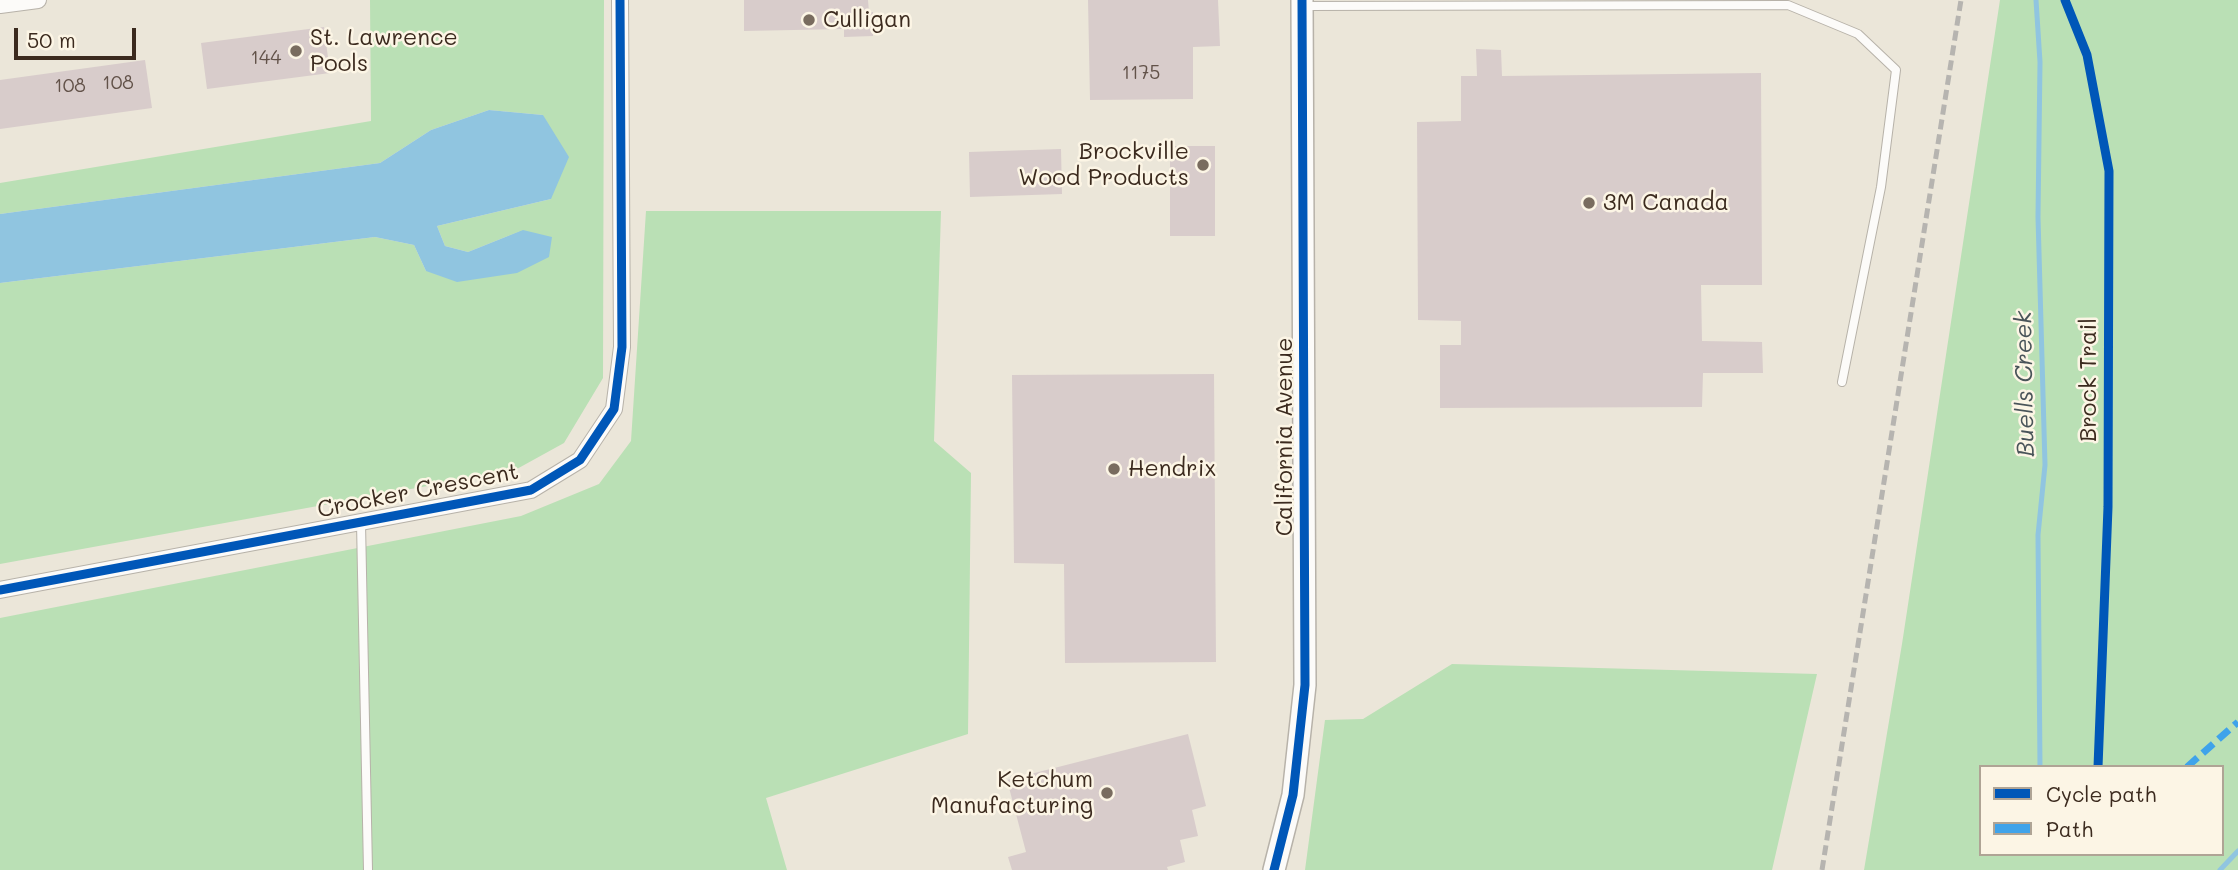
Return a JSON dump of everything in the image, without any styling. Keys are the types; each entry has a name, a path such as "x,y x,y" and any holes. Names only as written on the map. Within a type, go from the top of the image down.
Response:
{"street":[{"path":"0,5 38,0"},
{"name":"Crocker Crescent","path":"0,590 531,490 580,460 614,409 622,347 620,0"},
{"name":"California Avenue","path":"1274,870 1293,795 1305,685 1302,3"}],"lane":[{"path":"1302,3 1788,5 1858,34 1896,70 1881,187 1842,382"},
{"path":"361,523 368,870"}],"green space":[{"path":"370,0 604,0 603,378 564,443 515,470 0,564 0,283 375,237 414,245 426,271 523,230 468,252 445,246 437,226 551,199 543,115 489,110 431,130 380,163 0,214 0,183 371,121"},
{"path":"2000,0 2238,0 2238,870 1864,870 1902,644"},
{"path":"646,211 941,211 934,441 971,473 968,734 766,798 787,870 0,870 0,618 521,516 599,484 631,441"},
{"path":"1452,664 1817,674 1772,870 1305,870 1325,720 1363,719"}],"water":[{"path":"489,110 543,115 569,157 551,199 437,226 445,246 468,252 523,230 552,237 549,257 517,273 457,282 426,271 414,245 375,237 0,283 0,214 380,163 431,130"}],"building":[{"name":"Culligan","path":"744,0 868,0 869,12 873,12 873,36 844,37 844,29 744,31"},
{"path":"1088,0 1218,0 1220,46 1193,47 1193,99 1090,100"},
{"path":"324,27 330,73 207,89 201,43"},
{"name":"3M Canada","path":"1476,49 1501,50 1502,76 1761,73 1762,285 1701,285 1702,341 1762,342 1763,373 1703,373 1702,407 1440,408 1440,345 1461,345 1461,321 1418,320 1417,122 1461,121 1461,76 1477,76"},
{"path":"145,60 152,108 0,129 0,80"},
{"path":"1170,146 1215,146 1215,236 1170,236"},
{"path":"1061,149 1062,194 970,197 969,152"},
{"name":"Hendrix","path":"1214,374 1216,662 1065,663 1064,564 1014,563 1012,375"},
{"name":"Ketchum Manufacturing","path":"1188,734 1206,806 1192,810 1198,836 1180,840 1185,862 1167,867 1168,870 1012,870 1008,857 1026,852 1007,780"}],"waterway":[{"name":"Buells Creek","path":"2036,0 2040,62 2038,217 2045,465 2038,535 2040,765"},
{"path":"2220,870 2238,851"}],"railway":[{"path":"1822,870 1961,0"}],"marked path":[{"path":"2189,765 2238,722"}],"cycle path":[{"path":"0,590 531,490 580,460 614,409 622,347 620,0"},
{"path":"1274,870 1293,795 1305,685 1302,0"},
{"name":"Brock Trail","path":"2065,0 2087,55 2109,171 2108,507 2098,765"}],"place":[{"name":"Culligan","path":"809,20"},
{"name":"St. Lawrence Pools","path":"296,51"},
{"name":"Brockville Wood Products","path":"1203,165"},
{"name":"3M Canada","path":"1589,203"},
{"name":"Hendrix","path":"1114,469"},
{"name":"Ketchum Manufacturing","path":"1107,793"}]}
